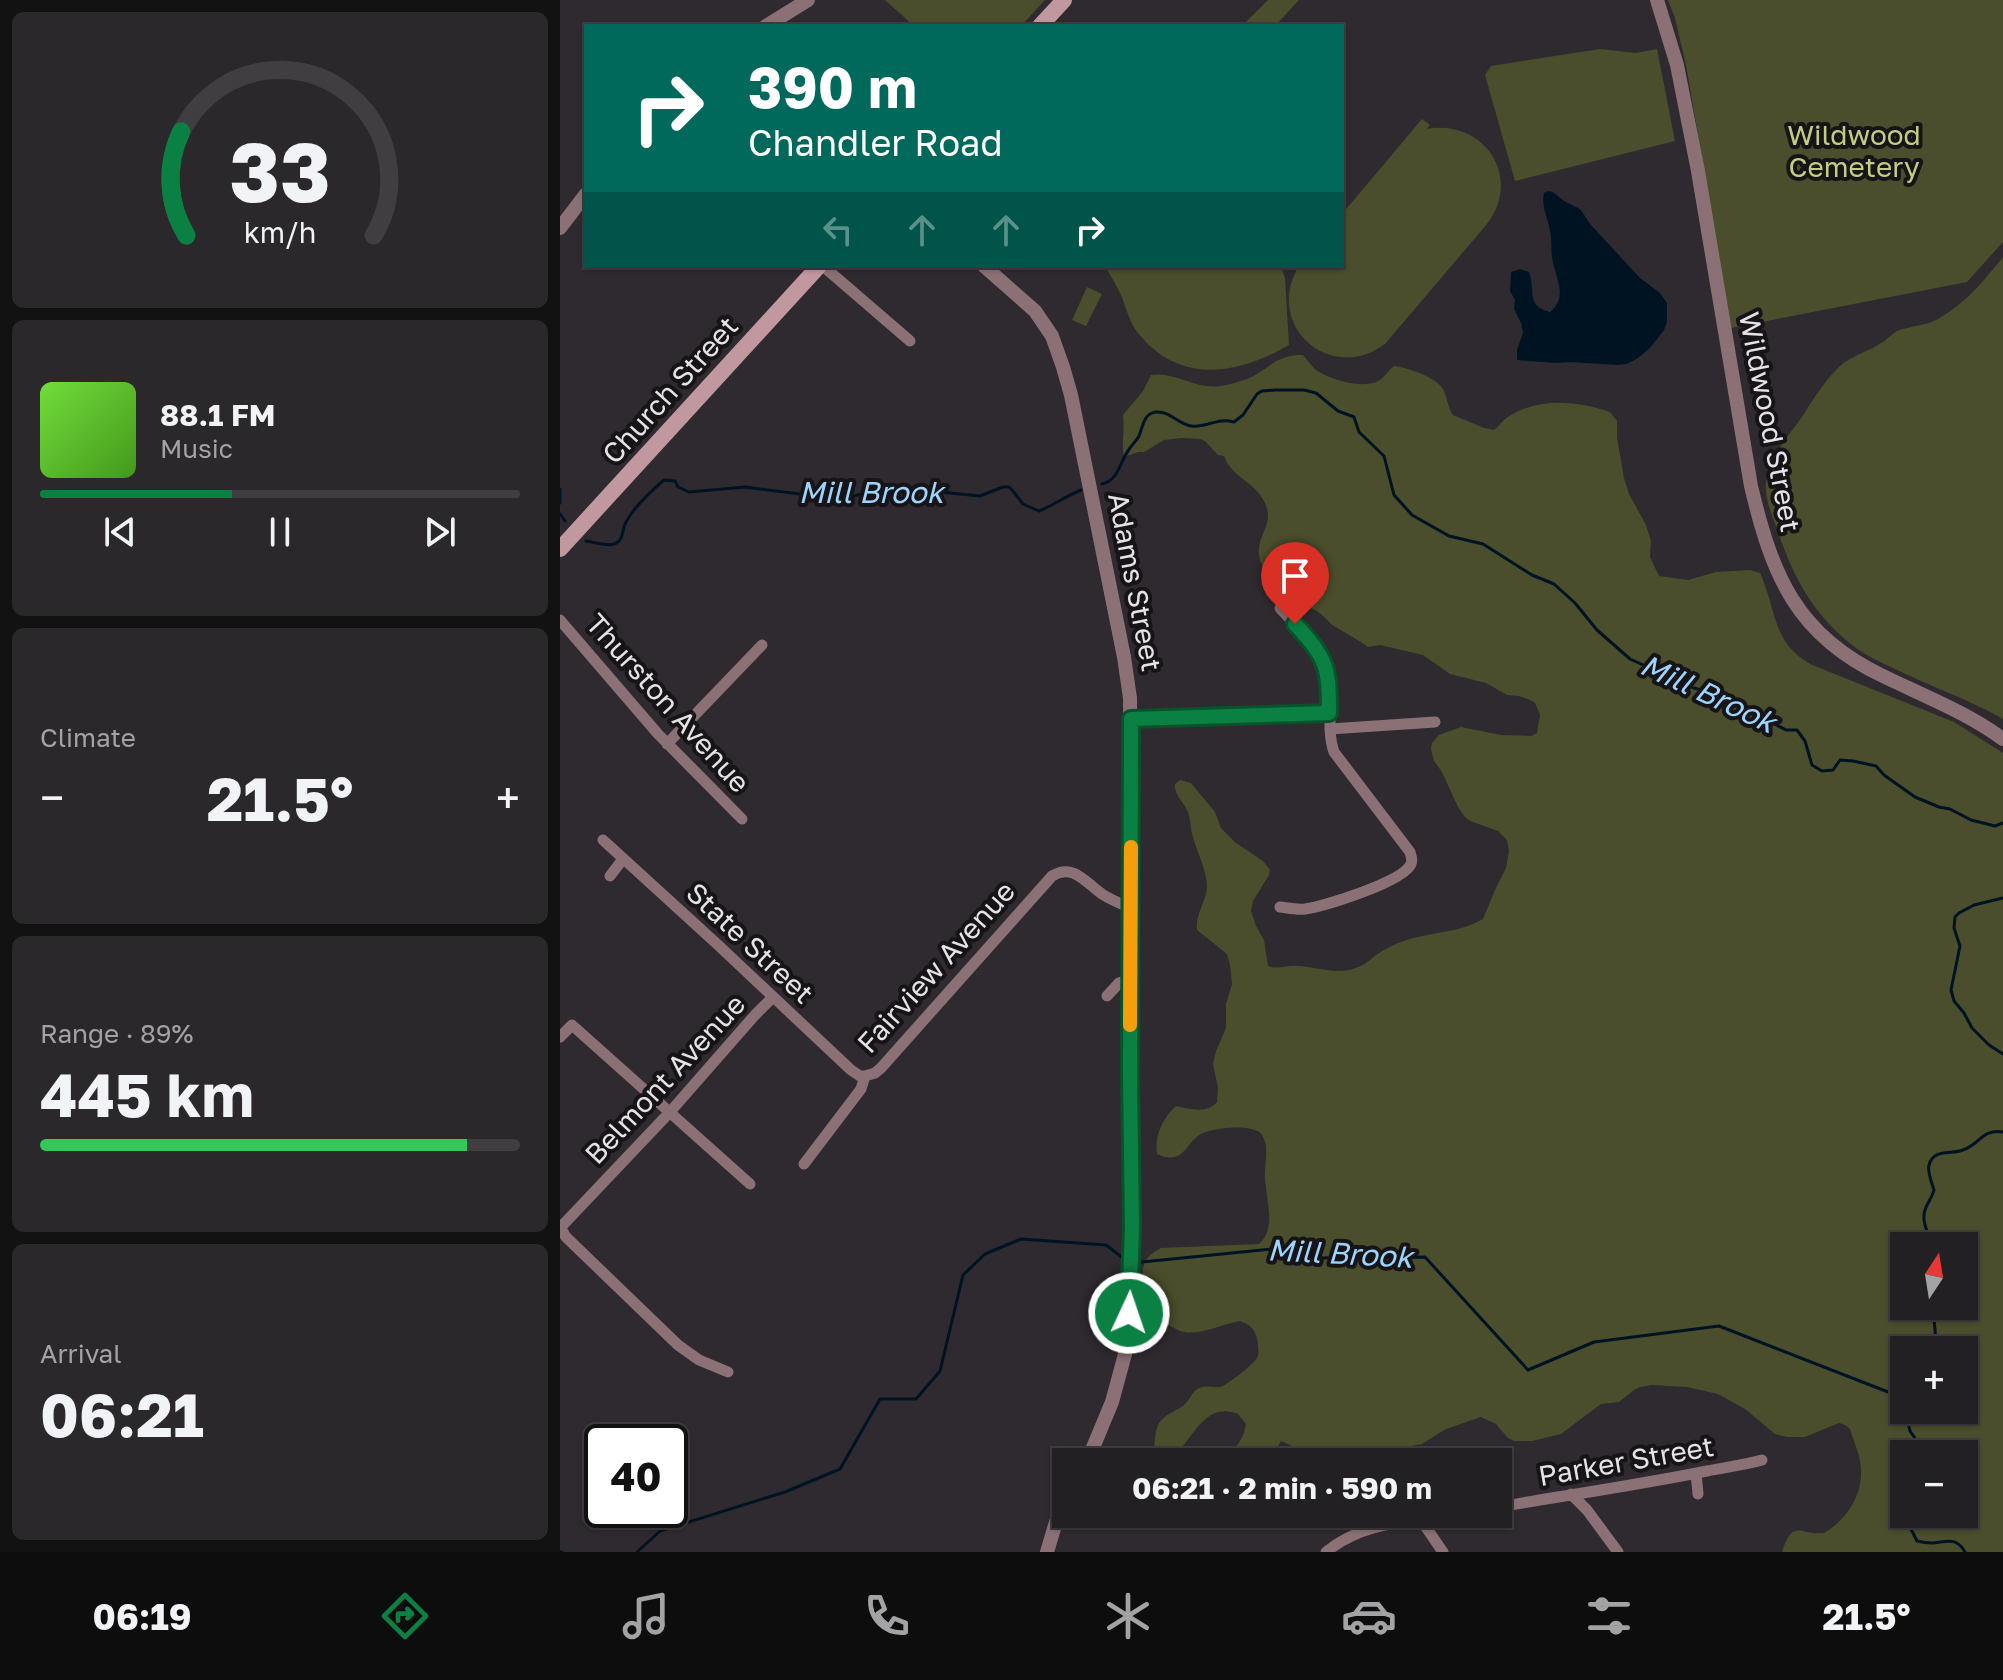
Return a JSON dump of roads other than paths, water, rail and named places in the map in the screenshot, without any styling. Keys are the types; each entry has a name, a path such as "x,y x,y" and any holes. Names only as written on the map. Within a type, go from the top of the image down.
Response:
{"main road":[{"path":"1042,24 1064,0"},
{"name":"Church Street","path":"560,549 819,268"}],"street":[{"path":"769,24 808,0"},
{"name":"Wildwood Street","path":"1657,0 1677,65 1689,126 1751,486 1763,535 1780,578 1804,616 1831,644 1872,670 1955,709 2003,739"},
{"path":"560,228 584,197"},
{"path":"823,268 910,341"},
{"name":"Adams Street","path":"986,268 1043,320 1067,378 1126,667 1131,719 1132,1228 1128,1343 1112,1402 1093,1448"},
{"path":"1280,608 1310,641 1325,665 1329,685 1331,745 1336,755 1410,852 1411,863 1402,873 1344,900 1302,909 1280,907"},
{"name":"Thurston Avenue","path":"560,620 667,744 742,819"},
{"path":"667,744 762,645"},
{"path":"1131,719 1329,713"},
{"path":"1330,729 1435,722"},
{"name":"State Street","path":"603,840 851,1070 865,1076"},
{"path":"610,876 623,859"},
{"name":"Fairview Avenue","path":"804,1164 861,1089 865,1076 881,1068 1052,876 1062,871 1072,872 1108,898 1131,908"},
{"path":"1107,996 1119,983 1131,979"},
{"name":"Belmont Avenue","path":"560,1228 773,997"},
{"path":"560,1037 572,1025 750,1184"},
{"path":"560,1228 671,1339 699,1360 728,1372"},
{"name":"Parker Street","path":"1512,1505 1762,1460"},
{"path":"1696,1473 1698,1494"},
{"path":"1571,1494 1618,1552"},
{"path":"1047,1552 1054,1528"},
{"path":"1326,1552 1343,1539 1369,1528"},
{"path":"1426,1528 1443,1552"}],"water":[{"path":"1548,191 1580,209 1640,278 1660,293 1667,303 1664,330 1649,349 1627,364 1517,360 1523,333 1510,291 1511,272 1520,269 1529,272 1534,301 1542,309 1550,312 1559,300 1551,234 1543,203 1544,193"}],"waterway":[{"name":"Mill Brook","path":"1102,484 1115,475 1139,436 1146,417 1152,413 1166,413 1182,423 1202,426 1234,422 1262,391 1304,390 1316,393 1338,411 1354,417 1359,432 1384,456 1394,495 1412,515 1449,536 1483,544 1532,575 1554,584 1597,630 1630,659 1694,688 1726,697 1786,730 1797,730 1805,741 1812,765 1822,771 1833,770 1840,760 1876,766 1915,797 1971,820 1995,826 2003,823"},
{"name":"Mill Brook","path":"586,541 607,545 618,542 632,512 664,480 675,481 678,487 689,492 745,487 832,498 890,487 980,496 1009,487 1023,504 1039,511 1081,490"},
{"name":"Mill Brook","path":"560,489 560,503"},
{"name":"Mill Brook","path":"560,514 565,521"},
{"path":"2003,898 1974,905 1955,917 1954,928 1960,946 1951,990 1954,1001 1972,1028 2003,1054"},
{"path":"1928,1232 1925,1210 1934,1190 1929,1171 1931,1160 1939,1154 1969,1147 1990,1133 2003,1132"},
{"name":"Mill Brook","path":"637,1552 660,1531 785,1492 840,1469 880,1399 916,1399 940,1371 963,1275 985,1254 1021,1239 1106,1245 1123,1258"},
{"name":"Mill Brook","path":"1142,1262 1281,1248 1314,1258 1425,1257 1528,1370 1594,1342 1719,1326 1890,1393"},
{"path":"1934,1320 1935,1336"},
{"path":"1908,1424 1916,1440"},
{"path":"1910,1528 1917,1541 1954,1542 1965,1552"}],"park label":[{"name":"Wildwood Cemetery","path":"1854,151"}]}
